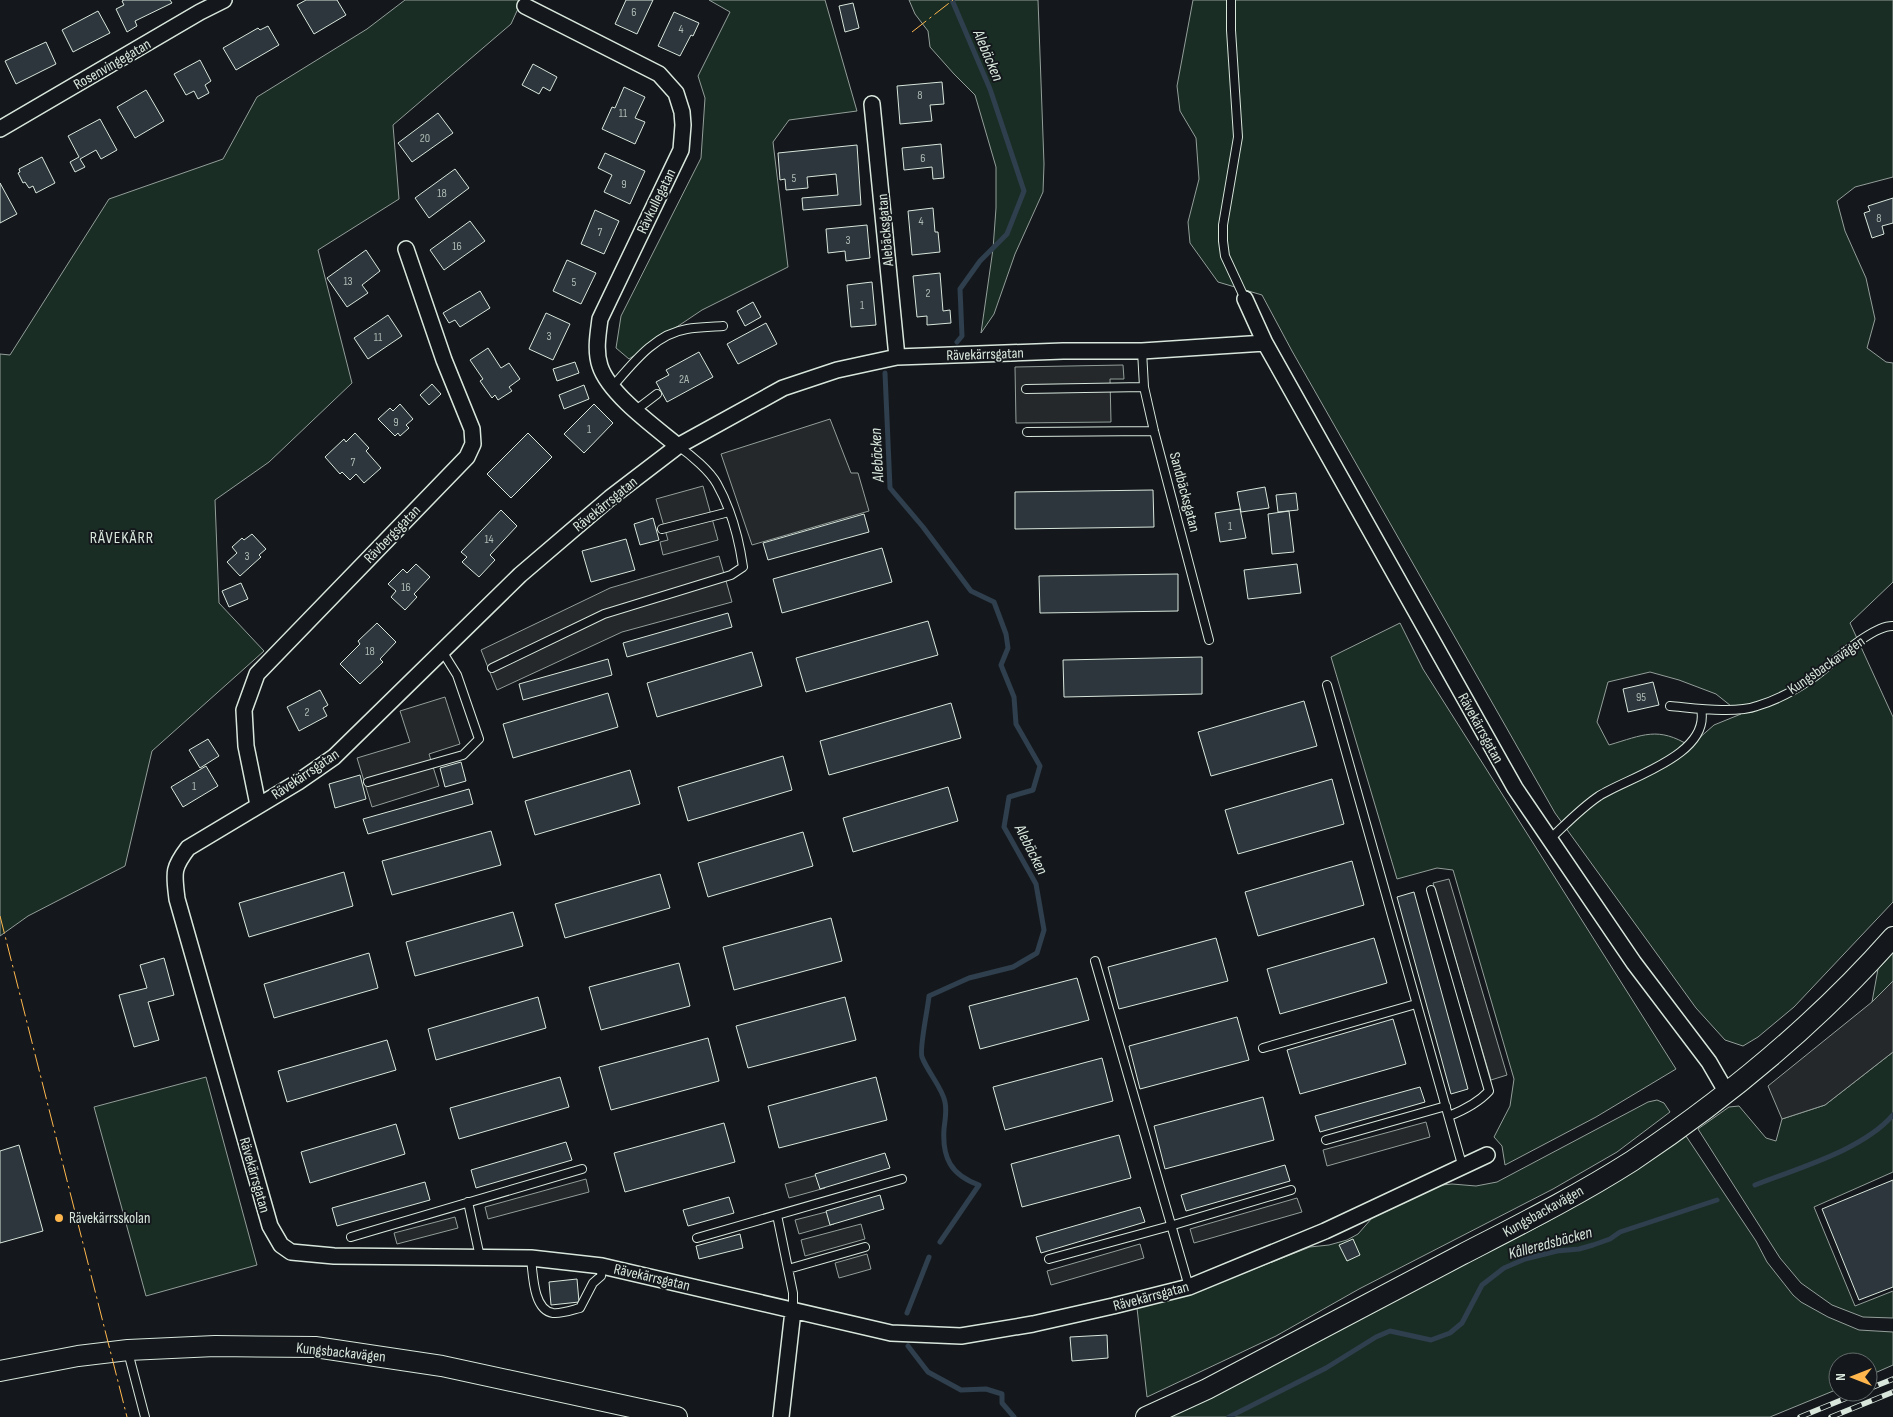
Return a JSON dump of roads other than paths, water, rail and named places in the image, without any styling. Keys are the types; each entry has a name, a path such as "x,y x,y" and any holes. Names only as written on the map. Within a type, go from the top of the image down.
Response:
{"street":[{"name":"Rosenvingegatan","path":"0,129 198,6 224,0"},
{"name":"Rävkullegatan","path":"525,6 659,74 676,93 682,112 681,150 600,319 597,344 600,365 606,380 636,410 678,446"},
{"name":"Alebäcksgatan","path":"872,104 897,357"},
{"name":"Rävbergsgatan","path":"258,805 246,746 244,710 257,674 467,457 473,444 472,429 444,360 406,249"},
{"name":"Rävekärrsgatan","path":"1245,299 1265,343 1510,780 1634,963 1708,1062 1727,1093"},
{"name":"Rävekärrsgatan","path":"1265,343 1142,351 897,357 837,370 783,388 678,446 610,498 520,575 334,757 298,782 188,848 178,862 174,875 177,898 270,1226 281,1245 291,1252 334,1256 531,1258 602,1266 891,1332 961,1336 1033,1324 1189,1287 1325,1231 1487,1156"},
{"name":"Kungsbackavägen","path":"1146,1417 1207,1389 1565,1201 1632,1160 1727,1093 1803,1029 1893,937"},
{"path":"781,1417 793,1310"},
{"name":"Kungsbackavägen","path":"0,1371 78,1356 128,1350 215,1346 315,1347 442,1366 677,1417"}],"lane":[{"path":"1231,0 1231,30 1238,137 1223,225 1223,241 1225,256 1245,299"},
{"path":"613,386 641,354 667,336 685,329 722,326"},
{"name":"Sandbäcksgatan","path":"1142,351 1144,387 1154,431 1210,640"},
{"path":"1026,389 1144,387"},
{"path":"636,410 657,394"},
{"path":"1027,432 1154,431"},
{"path":"492,668 604,614 731,576 743,567 729,512 717,483 692,456 678,446"},
{"path":"662,529 729,512"},
{"name":"Kungsbackavägen","path":"1670,706 1701,709 1756,707 1791,692 1866,637 1884,626 1893,626"},
{"path":"368,782 463,755 479,739 457,675 442,651"},
{"path":"1327,685 1463,1168"},
{"path":"1550,840 1599,796 1669,761 1691,743 1703,717 1701,709"},
{"path":"1431,890 1489,1091 1465,1110 1449,1116"},
{"path":"1096,961 1170,1226 1189,1287"},
{"path":"1264,1048 1416,1004"},
{"path":"1326,1140 1446,1106"},
{"path":"351,1237 582,1169"},
{"path":"696,1238 902,1179"},
{"path":"1049,1259 1291,1190"},
{"path":"468,1202 480,1256"},
{"path":"776,1215 793,1293 793,1310"},
{"path":"788,1269 865,1247"},
{"path":"531,1258 535,1291 540,1305 545,1310 553,1313 580,1308 593,1283 601,1276 602,1266"},
{"path":"128,1350 146,1417"}],"waterway":[{"name":"Alebäcken","path":"952,0 990,89 1024,191 1007,234 980,261 960,289 962,336 957,342"},
{"name":"Alebäcken","path":"885,373 890,488 923,527 971,591 994,602 1006,634 1008,648 1001,665 1014,697 1016,724 1040,766 1033,790 1009,797 1004,827 1036,884 1044,930 1037,953 1013,967 969,978 929,996 921,1053 924,1062 944,1097 946,1112 944,1139 947,1157 955,1171 969,1181 979,1185 940,1242"},
{"name":"Kålleredsbäcken","path":"1755,1185 1810,1165 1847,1148 1865,1138 1893,1115"},
{"name":"Kålleredsbäcken","path":"1229,1417 1326,1368 1376,1337 1390,1331 1431,1340 1450,1333 1462,1323 1482,1285 1504,1268 1525,1259 1593,1245 1610,1239 1620,1232 1717,1200"},
{"name":"Alebäcken","path":"907,1313 929,1257"},
{"name":"Alebäcken","path":"908,1346 928,1372 961,1390 986,1389 1002,1394 1002,1403 1014,1417"}],"railway":[{"path":"1878,1385 1893,1379"},
{"path":"1831,1417 1893,1392"},
{"path":"1800,1417 1837,1402"}],"place":[{"name":"Rävekärrsskolan","path":"59,1218"}],"district":[{"name":"RÄVEKÄRR","path":"122,537"}]}
